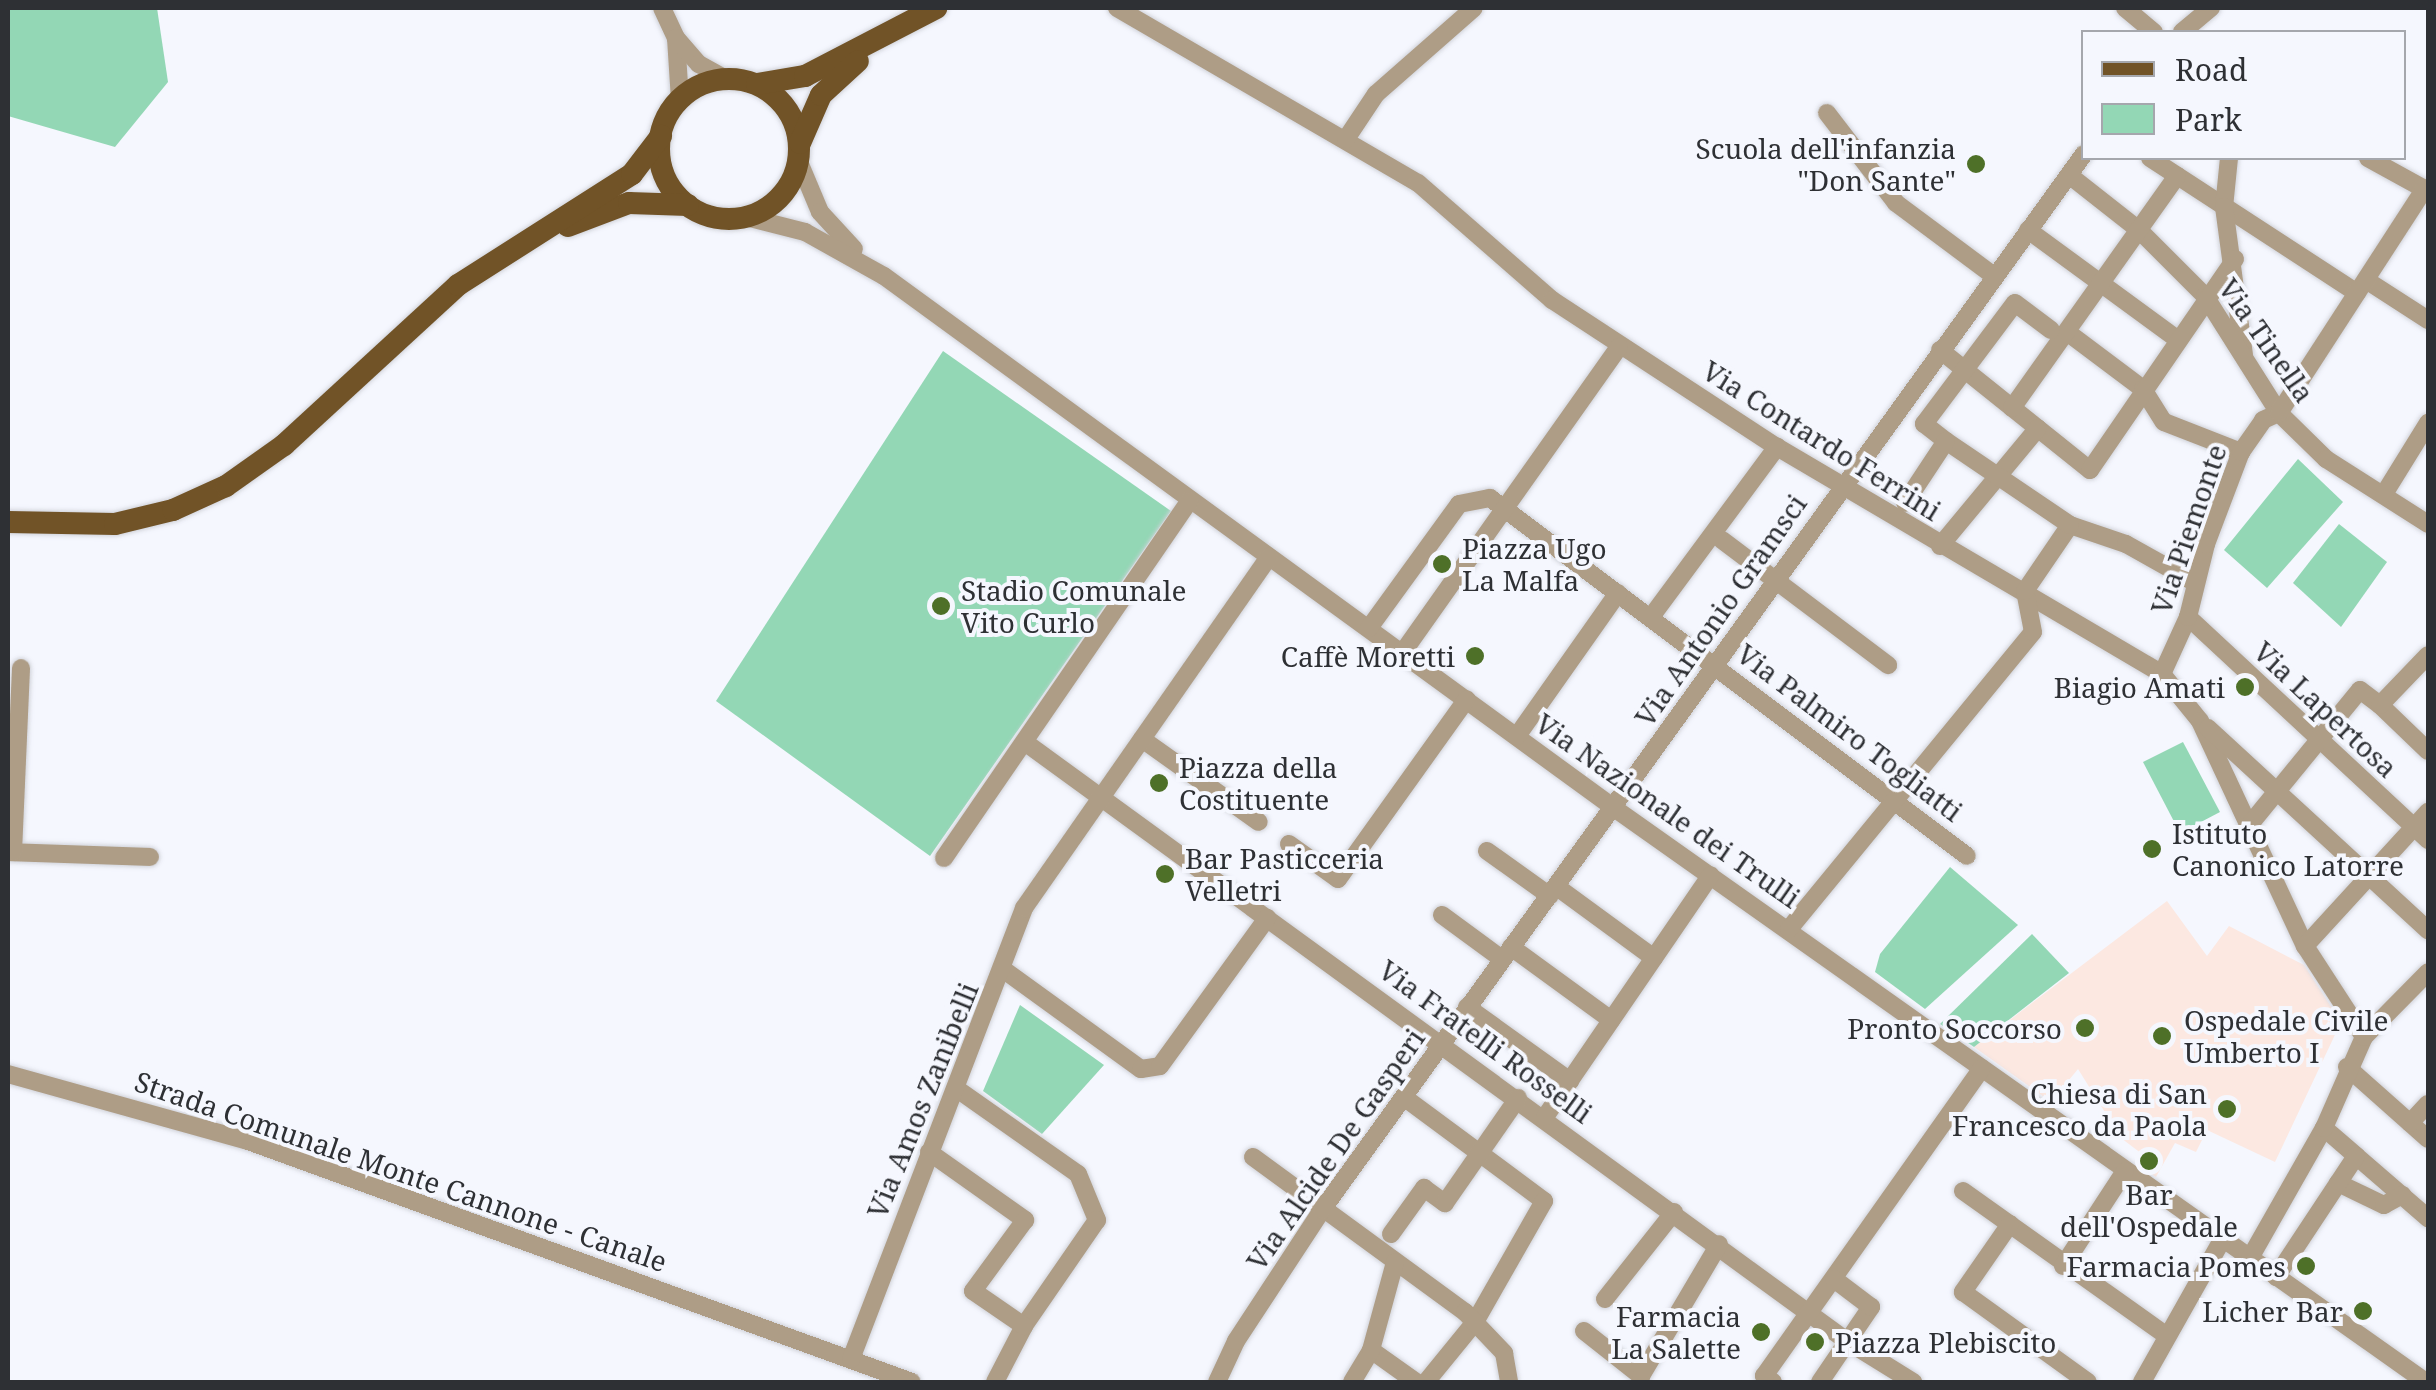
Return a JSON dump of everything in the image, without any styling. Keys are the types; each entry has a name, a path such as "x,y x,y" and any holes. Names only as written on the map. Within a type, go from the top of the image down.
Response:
{"main road":[{"path":"8,522 115,524 173,510 226,486 284,445 458,285 632,174 661,136 680,100 726,79 757,84 805,76 936,8"},
{"path":"518,246 629,203 688,205 716,218 746,217 775,202 799,154 821,95 892,34"},
{"path":"757,84 791,116 799,154"},
{"path":"661,136 662,167 688,205"}],"street":[{"path":"662,8 676,38 699,64 726,79"},
{"name":"Via Contardo Ferrini","path":"1117,8 1418,182 1552,300 1620,347 1940,546 2025,591 2162,674 2200,720 2305,946 2364,1037"},
{"path":"1346,139 1376,94 1474,8"},
{"path":"2125,8 2152,30"},
{"path":"2184,30 2211,8"},
{"path":"676,38 680,100"},
{"path":"1827,114 1896,202 1994,276"},
{"name":"Via Nazionale dei Trulli","path":"799,154 820,212 884,276"},
{"name":"Via Antonio Gramsci","path":"1614,808 2081,158"},
{"path":"2153,160 2224,207 2428,320"},
{"path":"2229,160 2224,207 2235,259 2244,359"},
{"path":"2372,160 2427,190"},
{"name":"Via Tinella","path":"2069,175 2139,230 2205,296 2279,413 2326,458 2428,524"},
{"path":"2012,408 2059,331 2100,284 2178,176"},
{"name":"Via Piemonte","path":"2162,674 2188,617 2194,582 2241,452 2262,420 2279,413 2427,190"},
{"name":"Via Nazionale dei Trulli","path":"746,217 805,232 884,276 1614,808 2426,1382"},
{"path":"2028,230 2176,339"},
{"path":"1940,350 2090,470 2205,296 2235,259"},
{"path":"2194,582 2126,544 2070,525 1924,424 2015,302 2144,389 2164,422 2241,452"},
{"path":"1403,652 1620,347"},
{"path":"2384,494 2428,423"},
{"path":"1940,546 2038,428"},
{"path":"1905,502 1946,440"},
{"path":"1651,617 1777,447"},
{"path":"1369,628 1459,504 1478,496 1506,510"},
{"path":"944,858 1190,501"},
{"name":"Via Palmiro Togliatti","path":"1506,510 1967,856"},
{"path":"1789,929 2033,632 2025,591 2070,525"},
{"path":"1722,540 1888,665"},
{"path":"1100,797 1269,557"},
{"path":"1517,736 1618,593"},
{"name":"Via Lapertosa","path":"2188,617 2316,741 2422,834"},
{"path":"2380,705 2428,655"},
{"path":"21,668 10,852 150,857"},
{"path":"2251,824 2360,690 2428,751"},
{"path":"1288,844 1338,879 1466,699"},
{"path":"2200,720 2428,930"},
{"path":"1142,738 1259,822"},
{"name":"Via Fratelli Rosselli","path":"1026,744 1545,1117 1847,1341 1913,1382"},
{"name":"Via Amos Zanibelli","path":"851,1359 929,1152 1004,970 1024,908 1100,797"},
{"name":"Via Alcide De Gasperi","path":"1217,1382 1236,1341 1322,1210 1614,808"},
{"path":"2305,946 2370,876 2422,834 2428,812"},
{"path":"1488,851 1654,958"},
{"path":"1545,1117 1711,875"},
{"path":"1442,915 1611,1020"},
{"path":"1004,970 1141,1069 1160,1066 1268,918"},
{"path":"2250,1258 2324,1128 2347,1067 2364,1037 2427,978"},
{"path":"1467,1007 1570,1081"},
{"path":"2347,1067 2428,1140"},
{"path":"1773,1382 1764,1376 1982,1068"},
{"name":"Strada Comunale Monte Cannone - Canale","path":"8,1074 248,1141 910,1382"},
{"path":"957,1089 1046,1147 1092,1194 1097,1220 1086,1242 1024,1326 995,1382"},
{"path":"1405,1098 1544,1201 1475,1322 1426,1382"},
{"path":"1391,1234 1424,1188 1445,1203 1518,1098"},
{"path":"2410,1123 2428,1104"},
{"path":"2324,1128 2426,1212"},
{"path":"929,1152 1026,1220 973,1292 1024,1326"},
{"path":"2276,1276 2356,1156"},
{"path":"1253,1158 1475,1322 1504,1353 1509,1382"},
{"path":"2063,1266 2125,1171"},
{"path":"2338,1183 2384,1205 2402,1194"},
{"path":"1964,1191 2063,1266 2166,1334"},
{"path":"1605,1298 1674,1212"},
{"path":"2010,1224 1963,1292 2087,1382"},
{"path":"2142,1382 2222,1240"},
{"path":"1584,1331 1640,1376 1718,1244"},
{"path":"1352,1382 1371,1350 1395,1262"},
{"path":"1820,1382 1871,1307 1834,1279"},
{"path":"1371,1350 1416,1382"}],"shaded area":[{"name":"Ospedale Civile Umberto I","path":"2167,901 2207,956 2229,926 2304,965 2341,1022 2275,1162 2207,1130 2196,1152 2175,1143 2156,1177 2138,1165 2142,1154 2121,1138 2078,1069 2051,1102 1974,1047"}],"green space":[{"path":"8,8 157,8 168,82 115,147 8,116"},
{"name":"Stadio Comunale Vito Curlo","path":"943,351 1171,511 930,856 716,701"},
{"path":"2298,459 2343,502 2267,588 2224,550"},
{"path":"2339,524 2387,562 2341,627 2293,583"},
{"path":"2183,742 2220,812 2180,833 2143,762"},
{"path":"1950,867 2018,925 1925,1009 1875,972 1880,954"},
{"path":"2032,934 2069,973 1974,1047 1940,1024"},
{"path":"1020,1005 1104,1065 1042,1134 983,1091"}],"place":[{"name":"Scuola dell'infanzia \"Don Sante\"","path":"1976,164"},
{"name":"Piazza Ugo La Malfa","path":"1442,564"},
{"name":"Stadio Comunale Vito Curlo","path":"941,606"},
{"name":"Caffè Moretti","path":"1475,656"},
{"name":"Biagio Amati","path":"2245,687"},
{"name":"Piazza della Costituente","path":"1159,783"},
{"name":"Istituto Canonico Latorre","path":"2152,849"},
{"name":"Bar Pasticceria Velletri","path":"1165,874"},
{"name":"Pronto Soccorso","path":"2085,1028"},
{"name":"Ospedale Civile Umberto I","path":"2162,1036"},
{"name":"Chiesa di San Francesco da Paola","path":"2227,1109"},
{"name":"Bar dell'Ospedale","path":"2149,1161"},
{"name":"Farmacia Pomes","path":"2306,1266"},
{"name":"Licher Bar","path":"2363,1311"},
{"name":"Farmacia La Salette","path":"1761,1332"},
{"name":"Piazza Plebiscito","path":"1815,1342"}]}
